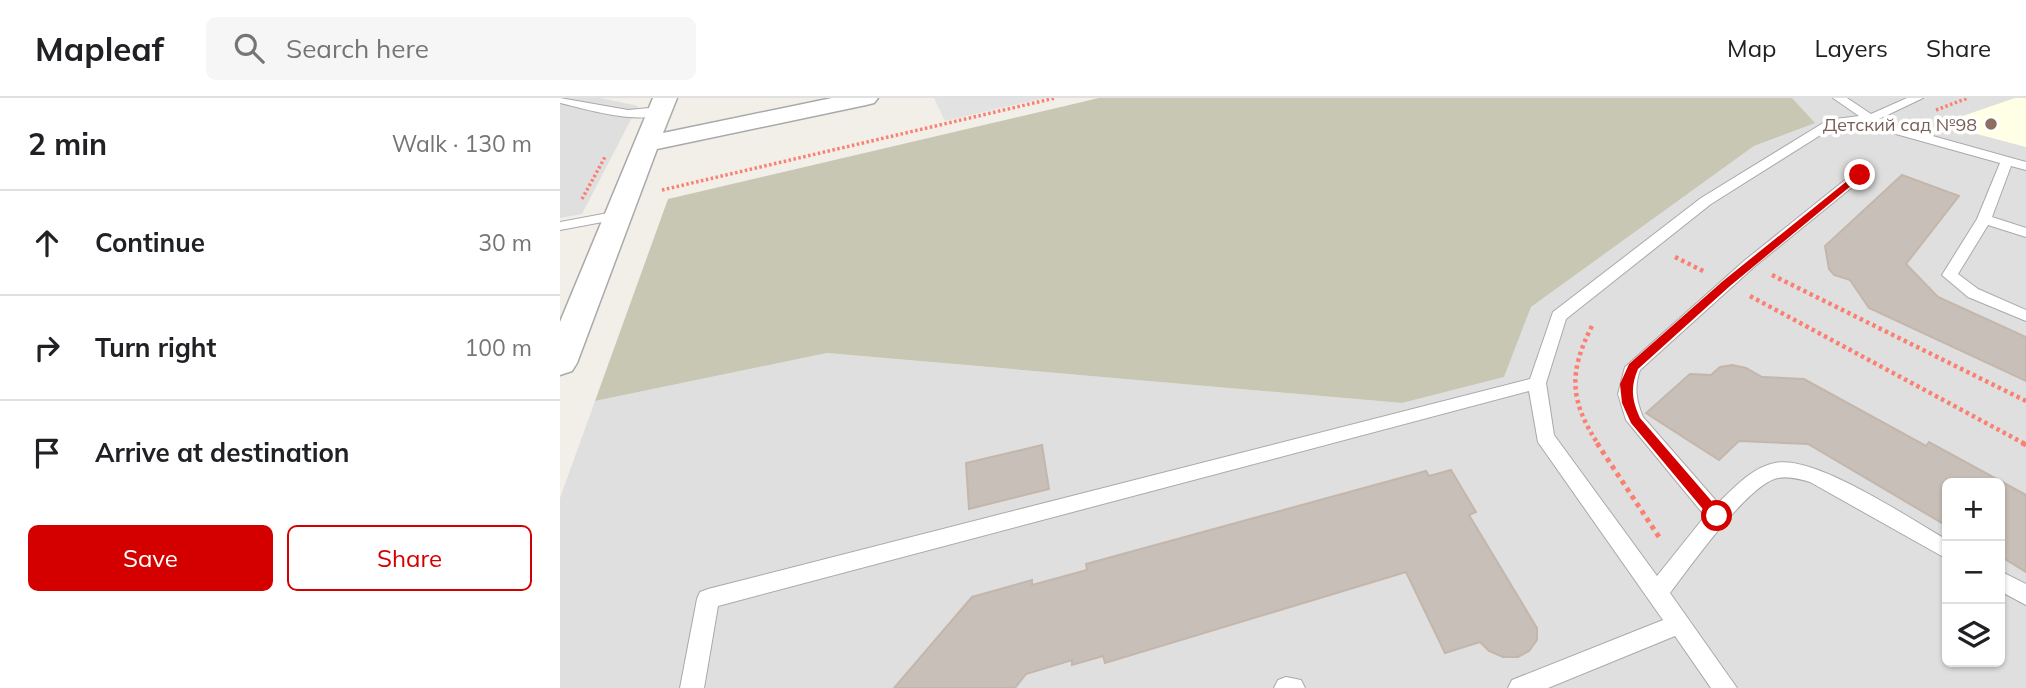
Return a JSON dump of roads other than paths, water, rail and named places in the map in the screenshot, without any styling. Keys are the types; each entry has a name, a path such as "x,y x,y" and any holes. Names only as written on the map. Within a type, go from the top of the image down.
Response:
{"street":[{"path":"646,144 866,98"},
{"path":"560,363 662,104"}],"lane":[{"path":"1839,98 1882,127 2026,166"},
{"path":"1725,688 1545,437 1537,383 1559,316 1706,201 1832,123 1871,118 1917,98"},
{"path":"560,100 628,114 662,104"},
{"path":"2007,161 1984,219 1950,275 1973,293 2026,316"},
{"path":"1717,516 1635,420 1628,403 1626,384 1633,367 1749,264 1860,175"},
{"path":"564,225 621,207"},
{"path":"1984,219 2026,233"},
{"path":"692,688 708,599 1537,383"},
{"path":"1657,593 1717,516 1761,476 1777,470 1795,470 1816,476 1942,547"},
{"path":"2005,583 2026,595"},
{"path":"1520,688 1679,624"},
{"path":"1286,688 1293,688"}],"place":[{"name":"Детский сад №98","path":"1991,124"}]}
